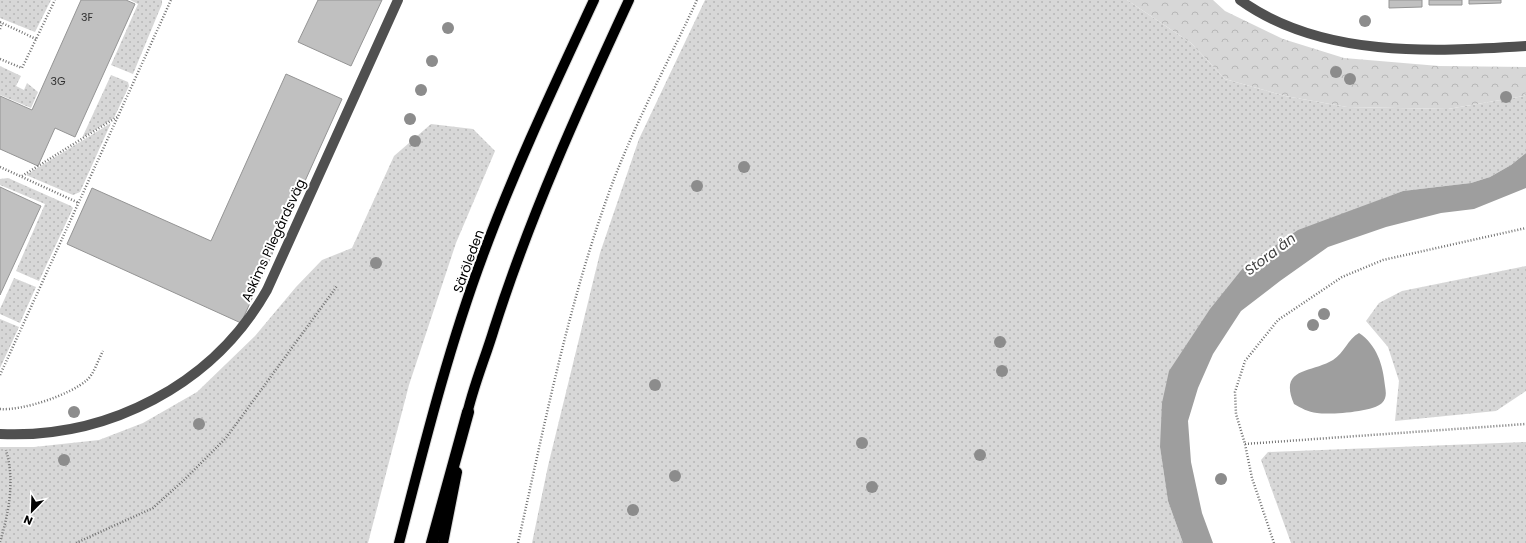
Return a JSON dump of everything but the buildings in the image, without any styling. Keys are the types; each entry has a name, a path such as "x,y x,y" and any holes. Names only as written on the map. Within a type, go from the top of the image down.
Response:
{"highway":[{"path":"432,543 468,412"}],"main road":[{"name":"Säröleden","path":"399,543 439,388 483,255 541,114 594,0"},
{"path":"443,543 468,412 511,275 570,129 629,0"}],"street":[{"name":"Askims Pilegårdsväg","path":"1,434 48,432 84,426 118,417 154,401 187,380 215,357 235,335 256,308 267,290 398,0"},
{"path":"1240,0 1268,17 1299,30 1353,43 1398,49 1431,50 1526,46"}],"path":[{"path":"0,59 22,68 54,0"},
{"path":"0,375 170,0"},
{"path":"518,543 556,373 580,283 607,198 627,148 697,0"},
{"path":"0,29 1,23 36,39"},
{"path":"22,176 118,117"},
{"path":"0,167 79,203"},
{"path":"1274,543 1252,478 1245,444 1236,414 1235,392 1245,361 1278,320 1342,277 1383,260 1526,228"},
{"path":"76,543 153,508 184,480 226,438 337,286"},
{"path":"0,408 25,406 66,393 87,380 102,351"},
{"path":"1245,444 1526,424"},
{"path":"0,542 9,513 11,467 1,434"}],"green space":[{"path":"0,0 51,0 35,32 0,18"},
{"path":"130,0 162,0 162,4 133,74 111,65 138,4"},
{"path":"705,0 1127,0 1191,43 1225,79 1285,96 1347,107 1448,109 1524,96 1526,93 1526,153 1511,165 1490,177 1471,183 1403,191 1354,210 1243,268 1160,447 1168,501 1183,543 532,543 548,466 600,253 639,139"},
{"path":"1127,0 1213,0 1225,11 1283,39 1344,58 1439,66 1526,67 1526,93 1524,96 1448,109 1347,107 1285,96 1225,79 1191,43"},
{"path":"0,66 21,76 16,86 24,90 27,83 38,92 31,108 0,95"},
{"path":"111,75 128,82 129,86 114,118 82,138"},
{"path":"111,123 80,192 73,195 26,175"},
{"path":"431,124 473,129 495,151 456,243 409,385 368,543 0,543 0,447 34,447 99,440 143,423 197,392 255,336 296,287 322,260 352,248 394,156"},
{"path":"8,178 73,208 39,281 16,271 45,204 0,185 0,179"},
{"path":"1526,266 1526,391 1496,411 1395,421 1399,381 1388,347 1366,321 1379,303 1402,291"},
{"path":"14,278 36,287 20,323 0,314 0,309"},
{"path":"0,319 19,327 0,368"},
{"path":"1526,442 1526,543 1291,543 1261,460 1268,452"}],"water":[{"name":"Stora ån","path":"1526,153 1526,188 1474,209 1441,213 1386,227 1328,247 1241,311 1213,354 1198,388 1188,421 1191,462 1202,513 1213,543 1183,543 1168,501 1160,447 1162,403 1169,371 1210,309 1243,268 1298,230 1403,191 1471,183 1490,177 1511,165"},
{"path":"1359,333 1370,343 1381,363 1386,393 1385,399 1382,403 1370,409 1361,411 1331,414 1311,412 1294,404 1290,392 1290,383 1294,377 1300,373 1333,360"}]}
